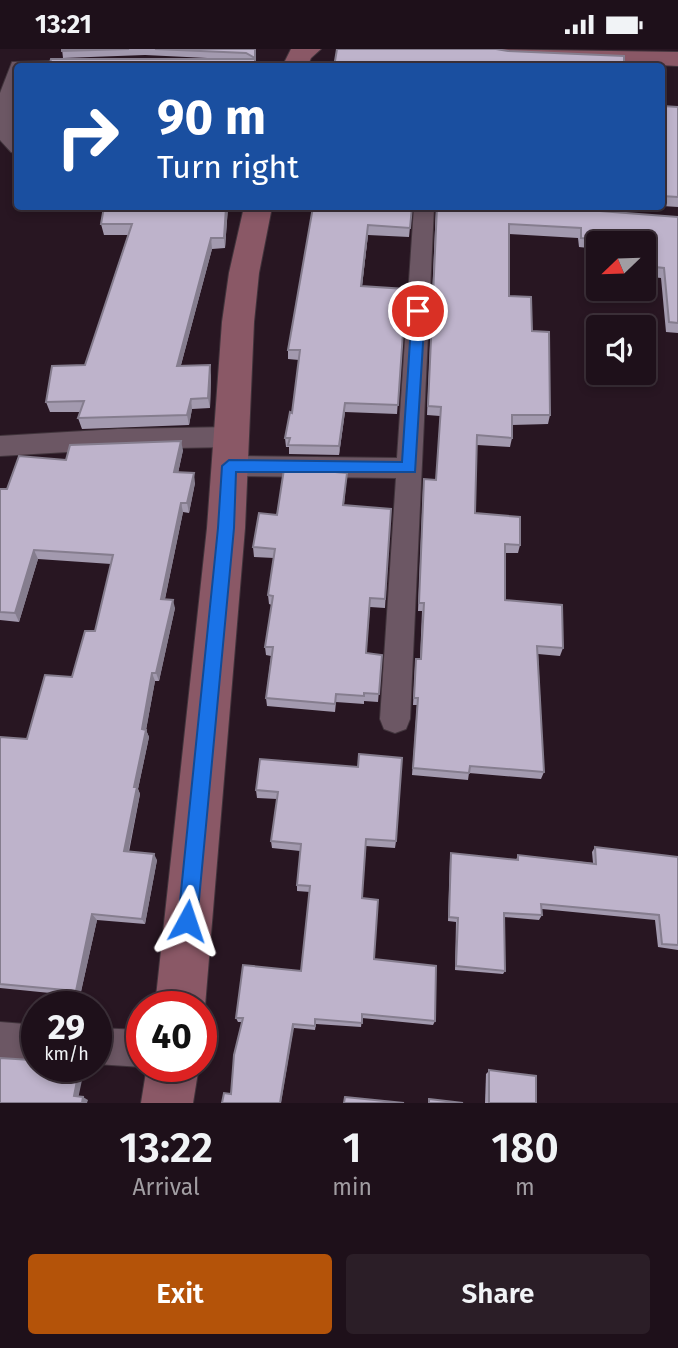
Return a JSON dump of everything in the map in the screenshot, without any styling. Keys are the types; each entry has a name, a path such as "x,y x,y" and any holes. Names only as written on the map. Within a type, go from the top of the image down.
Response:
{"street":[{"path":"296,63 300,53 309,49"},
{"path":"485,49 677,62"},
{"path":"14,79 2,114 2,131 14,144"},
{"path":"181,991 203,742 226,528 238,322 244,274 257,210"},
{"path":"395,719 424,210"},
{"path":"588,210 615,212"},
{"path":"0,446 118,439 409,468"},
{"path":"0,1040 21,1041"},
{"path":"167,1103 170,1082"}],"building":[{"path":"62,49 129,49 62,51"},
{"path":"155,49 255,49 255,58 246,53"},
{"path":"337,49 496,49 624,56 624,63 335,63"},
{"path":"51,59 255,59 255,63 50,63"},
{"path":"665,106 678,107 678,197 665,196"},
{"path":"103,210 226,210 224,238 211,238 177,366 210,365 208,398 191,399 187,415 78,418 84,401 46,402 52,366 85,365 132,224 101,224"},
{"path":"312,210 412,210 410,228 368,225 361,286 406,289 398,405 345,403 339,446 288,445 290,438 285,438 290,412 292,413 300,350 288,350"},
{"path":"437,210 587,210 678,217 678,323 669,322 664,268 656,267 656,231 586,231 586,238 581,238 581,228 509,224 509,296 531,297 532,331 549,332 550,415 512,415 512,438 477,435 475,513 520,517 520,545 505,544 505,600 562,605 563,648 537,646 544,772 470,766 469,773 413,768 418,698 414,698 416,659 421,659 424,603 419,603 424,479 436,480 441,407 428,406"},
{"path":"181,441 174,472 194,473 187,503 181,503 161,599 173,600 156,673 152,673 142,729 146,730 124,851 154,854 142,919 92,914 76,991 0,984 0,737 27,739 45,675 72,677 85,631 95,631 113,555 34,550 15,613 0,612 0,489 7,489 19,456 66,460 70,445"},
{"path":"284,469 336,470 347,473 343,505 391,509 385,599 370,598 366,653 382,655 379,694 336,694 335,704 266,698 273,647 265,647 273,596 268,595 275,549 253,547 259,513 277,515"},
{"path":"359,754 402,758 396,841 366,839 362,898 378,900 374,959 436,966 435,1021 362,1014 362,1023 315,1019 315,1026 293,1024 280,1103 222,1103 224,1093 231,1094 234,1055 243,1018 236,1018 243,965 301,971 310,886 297,885 301,844 271,841 278,792 256,790 260,759 358,767"},
{"path":"595,847 678,857 678,945 662,944 659,915 541,904 542,915 504,913 505,971 456,966 458,918 449,917 451,853 518,860 518,855 596,864"},
{"path":"0,1058 21,1059 21,1082 77,1082 74,1096 83,1097 82,1103 0,1103"},
{"path":"489,1070 536,1076 536,1103 489,1103"},
{"path":"345,1097 404,1103 344,1103"},
{"path":"429,1099 463,1103 429,1103"}],"route":[{"path":"187,921 226,528 229,466 409,468 418,311"}]}
